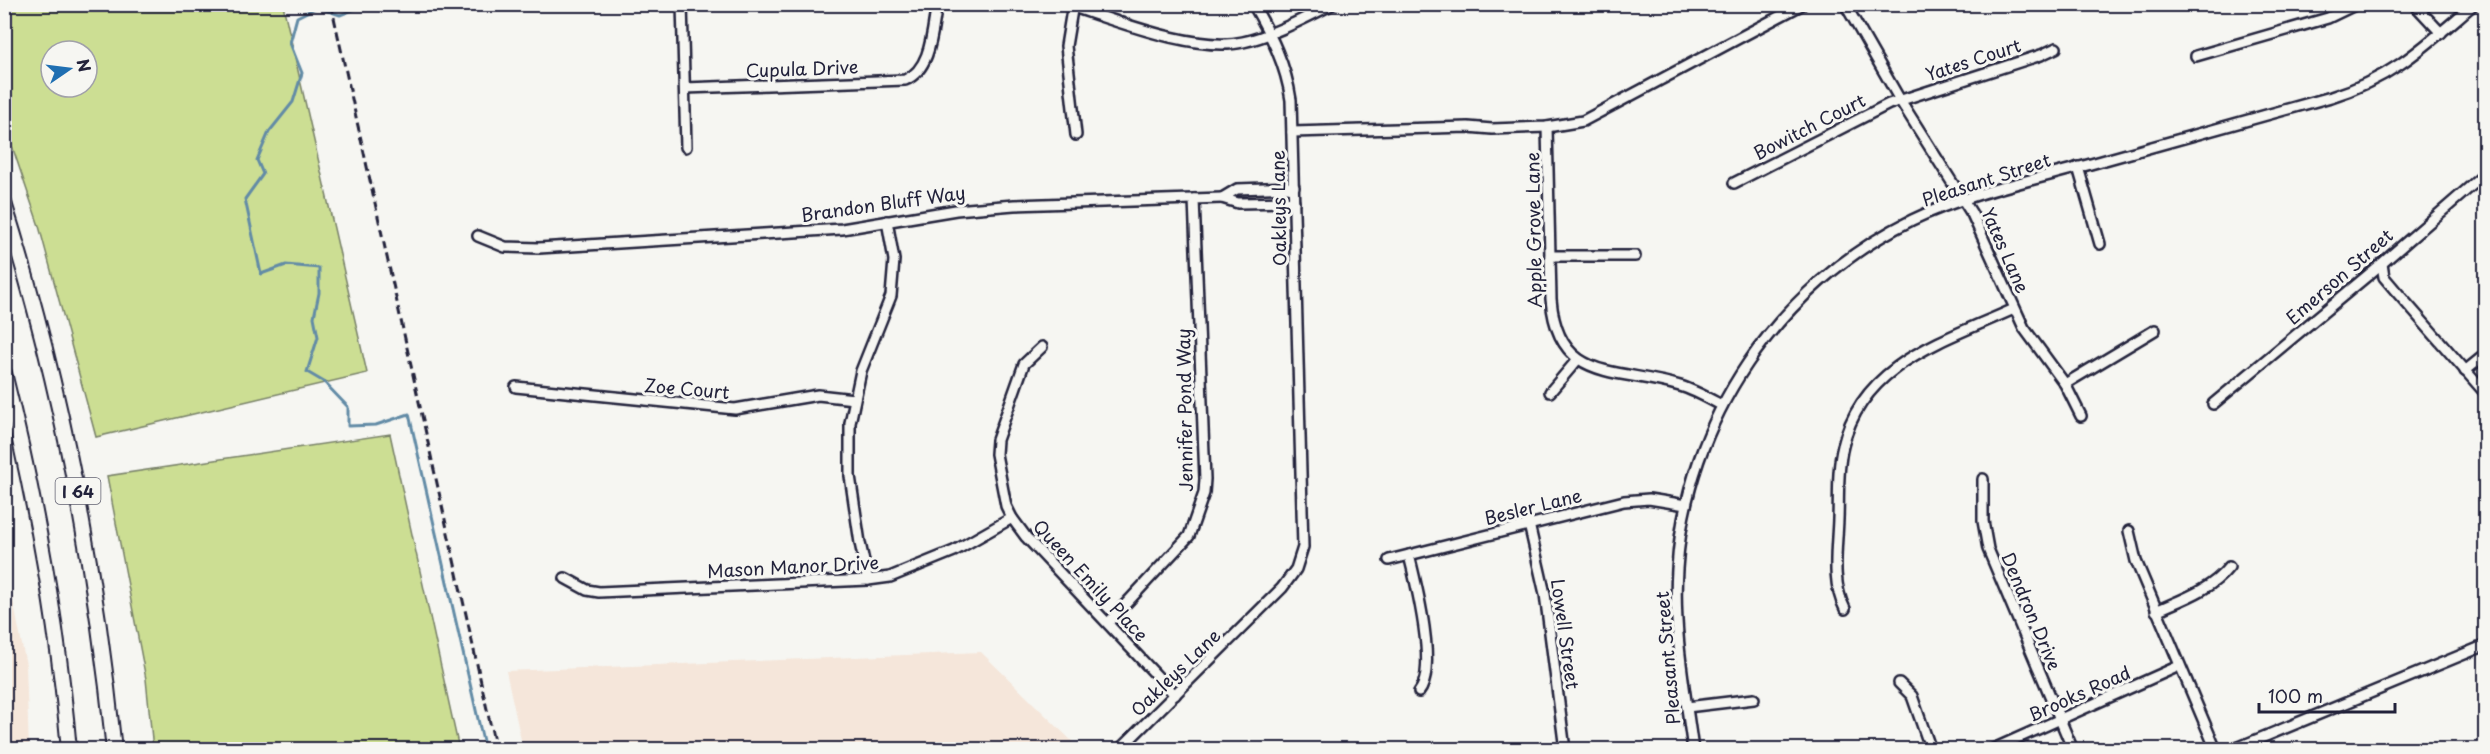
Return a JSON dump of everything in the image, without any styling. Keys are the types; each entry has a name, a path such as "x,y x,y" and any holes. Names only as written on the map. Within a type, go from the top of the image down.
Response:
{"highway":[{"name":"I 64","path":"4,203 36,308 77,486 99,613 114,750"},
{"name":"I 64","path":"4,373 32,490 48,575 59,650 69,750"}],"street":[{"path":"682,4 686,147"},
{"name":"Cupula Drive","path":"685,88 905,80 917,72 925,62 937,4"},
{"path":"1253,4 1279,52 1288,79 1292,132"},
{"path":"1076,135 1066,46 1070,5 1205,44 1243,42 1333,4"},
{"name":"Oakleys Lane","path":"1119,750 1282,588 1296,569 1303,547 1292,132 1567,125 1594,116 1670,73 1803,4"},
{"name":"Yates Lane","path":"1845,4 1900,100 1964,200 1983,236 2024,328 2065,384 2081,416"},
{"path":"2196,56 2320,21 2357,4"},
{"path":"2414,4 2441,33"},
{"name":"Pleasant Street","path":"1693,750 1676,603 1679,544 1686,505 1701,454 1721,405 1770,332 1795,304 1836,267 1864,247 1896,228 1937,209 2364,86 2402,65 2474,4"},
{"name":"Yates Court","path":"1900,100 2041,55 2056,48"},
{"name":"Bowitch Court","path":"1734,183 1875,110 1900,100"},
{"name":"Apple Grove Lane","path":"1547,127 1552,317 1563,342 1578,359"},
{"path":"2078,167 2100,244"},
{"name":"Emerson Street","path":"2213,404 2382,264 2486,173"},
{"name":"Brandon Bluff Way","path":"1222,198 1237,189 1294,187"},
{"name":"Brandon Bluff Way","path":"478,236 505,247 526,249 842,229 956,210 1014,204 1222,198 1238,203 1294,202"},
{"name":"Jennifer Pond Way","path":"1108,623 1189,536 1204,493 1206,479 1194,199"},
{"path":"868,580 850,476 850,423 861,371 891,296 894,260 887,221"},
{"path":"1550,256 1635,256"},
{"path":"2382,264 2384,277 2486,394"},
{"path":"1845,609 1837,589 1840,465 1846,436 1858,408 1877,382 1901,363 2014,309"},
{"path":"2065,384 2155,330"},
{"name":"Queen Emily Place","path":"1042,347 1024,364 997,440 996,454 1001,482 1012,518 1026,537 1175,694"},
{"path":"2465,371 2486,354"},
{"path":"1550,392 1578,359 1599,369 1680,386 1721,405"},
{"name":"Zoe Court","path":"516,387 735,409 818,395 854,399"},
{"name":"Dendron Drive","path":"1983,479 1983,521 1988,549 2073,750"},
{"name":"Besler Lane","path":"1389,560 1624,501 1649,500 1686,505"},
{"name":"Mason Manor Drive","path":"565,578 587,590 599,592 868,580 914,568 954,551 1012,518"},
{"name":"Lowell Street","path":"1529,524 1545,594 1565,750"},
{"path":"2129,531 2136,561 2216,750"},
{"path":"1409,555 1420,606 1427,658 1425,684 1419,692"},
{"path":"2156,610 2206,589 2220,579 2229,567"},
{"path":"2232,750 2486,645"},
{"name":"Brooks Road","path":"1992,750 2179,666"},
{"path":"1899,683 1912,696 1931,750"},
{"path":"1687,707 1754,699"}],"shaded area":[{"path":"5,560 26,665 29,749 5,749"},
{"path":"981,652 1080,749 523,749 506,671"}],"green space":[{"path":"4,5 283,5 367,373 96,437 39,226 5,125"},
{"path":"390,434 459,749 153,749 146,679 107,476"}],"waterway":[{"path":"361,4 360,7 340,15 317,7 297,17 290,43 302,73 293,102 269,132 257,160 263,174 245,199 261,274 286,265 319,268 319,293 314,317 318,337 307,372 324,382 348,407 348,426 376,425 409,414 485,750"}],"railway":[{"path":"331,4 496,750"}]}
